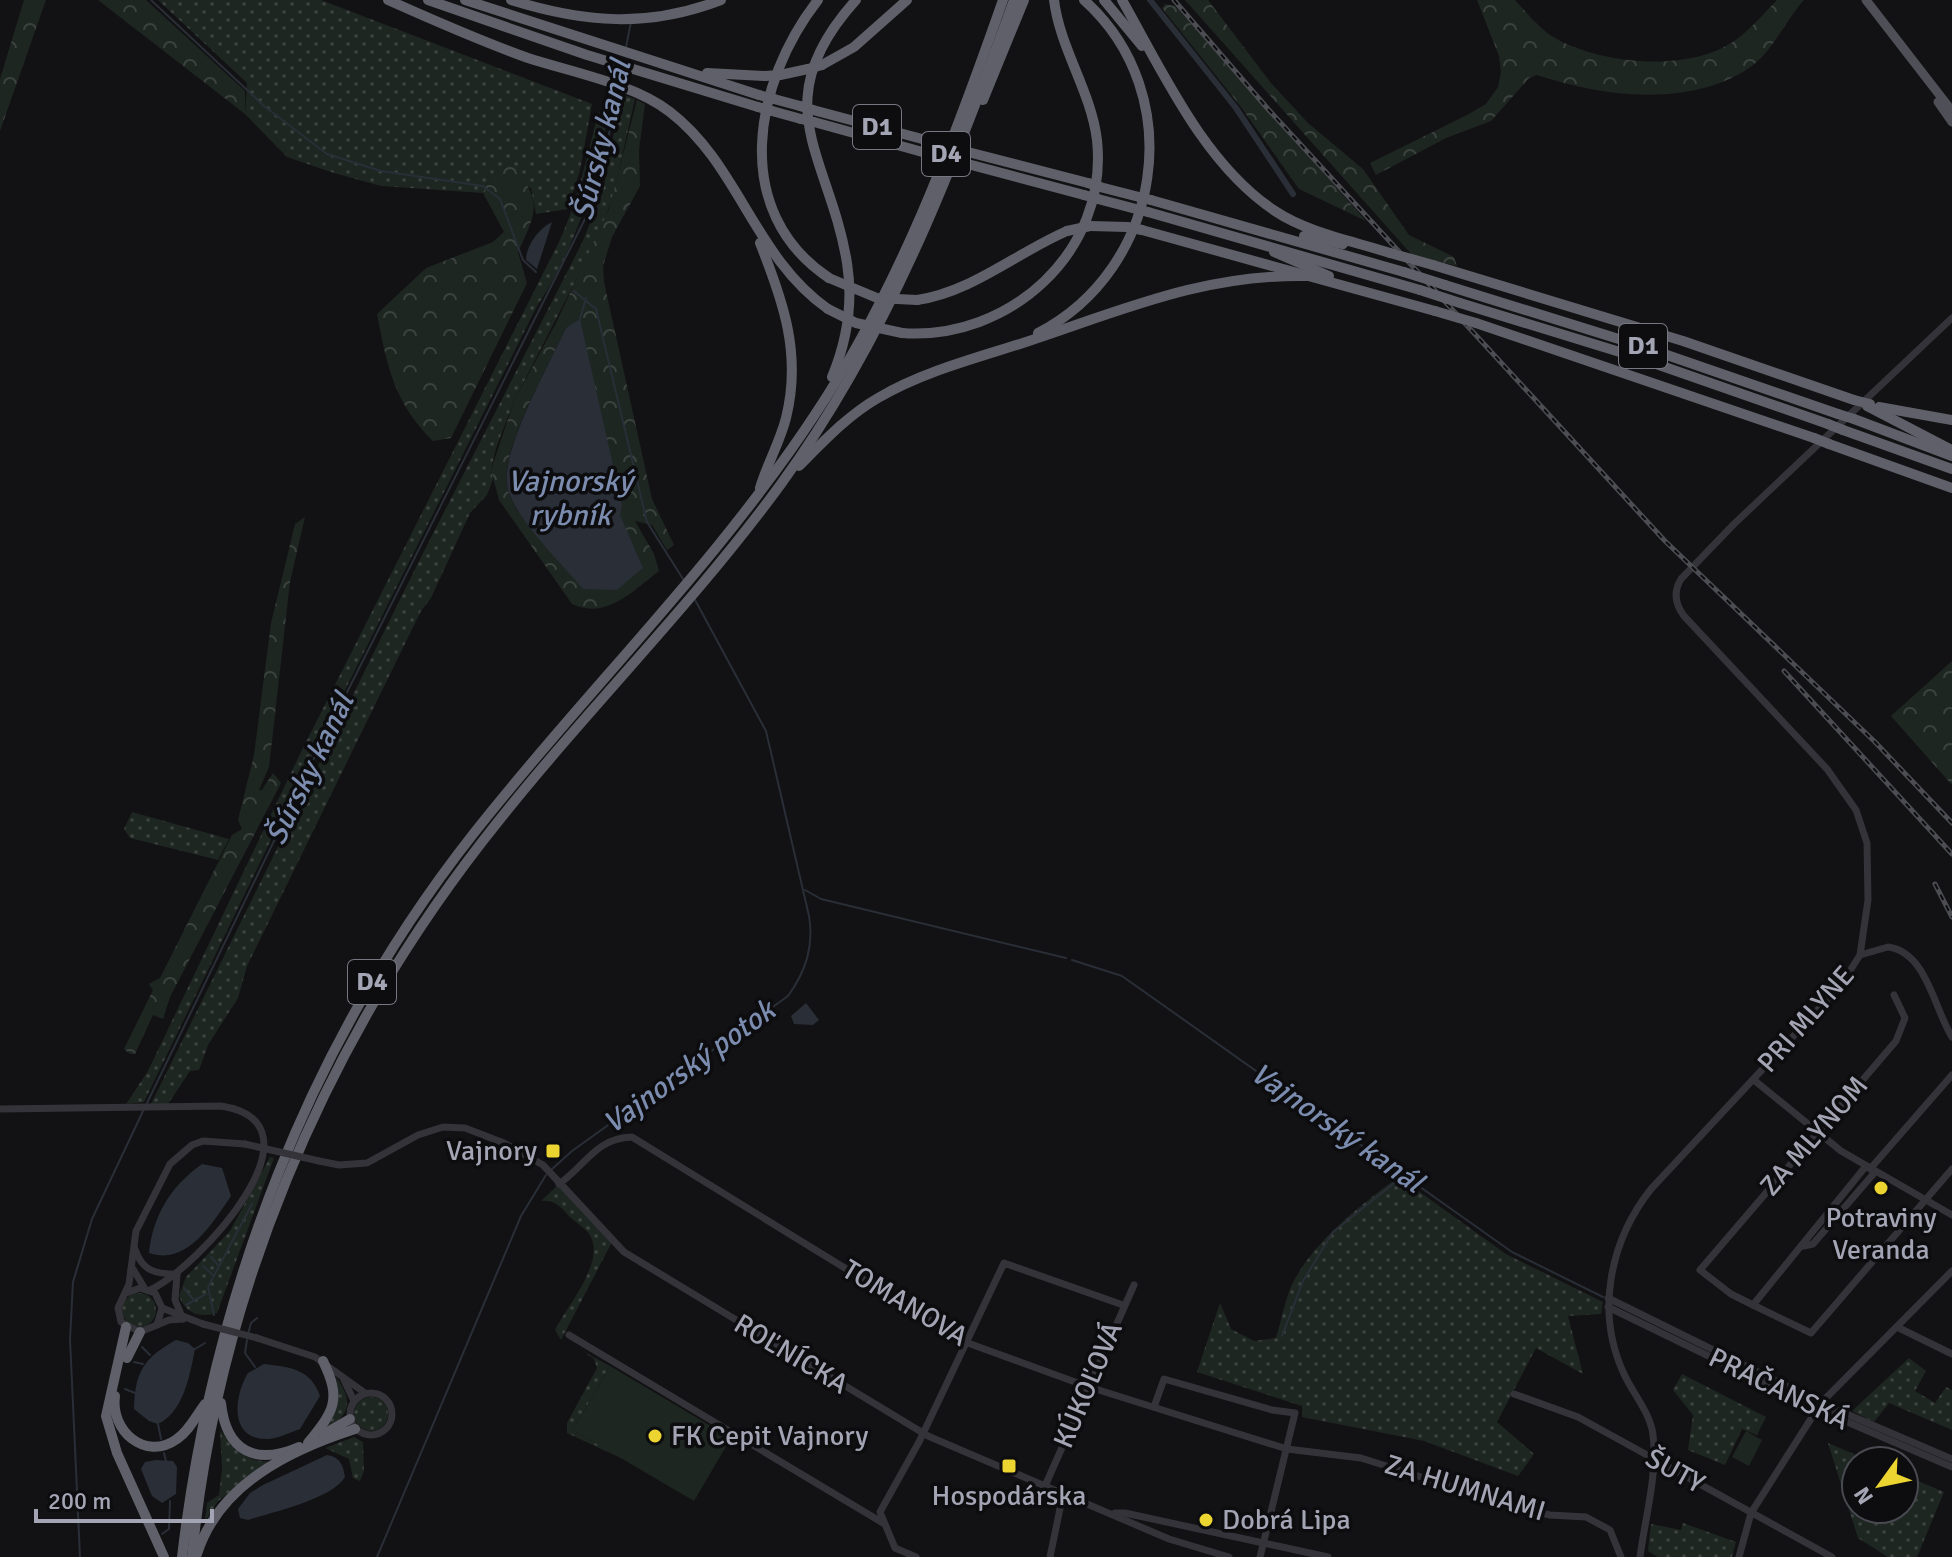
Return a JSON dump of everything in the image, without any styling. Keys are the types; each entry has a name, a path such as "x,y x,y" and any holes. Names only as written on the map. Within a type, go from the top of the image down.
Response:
{"highway":[{"path":"388,0 475,39 654,101 707,148 753,226 799,286 828,309 871,328 902,333 955,331 992,318 1039,288 1058,270 1078,235 1095,178 1096,137 1054,0"},
{"name":"D1","path":"428,0 587,55 772,111 1098,199 1137,203 1151,200 1404,272 1638,345 1952,453"},
{"name":"D1","path":"465,0 759,95 1088,183 1137,203 1148,212 1420,290 1636,357 1952,469"},
{"path":"511,0 593,20 640,21 676,15 721,0"},
{"path":"818,0 788,43 765,100 763,163 768,192 785,234 806,260 829,278 865,294 917,300 940,296 1067,231 1090,226 1127,227 1476,323 1952,488"},
{"path":"817,411 843,344 849,282 840,230 809,138 808,90 821,52 856,0"},
{"path":"662,65 727,76 780,75 808,69 822,65 854,47 907,0"},
{"name":"D4","path":"182,1557 208,1399 240,1275 299,1121 361,1001 428,896 472,835 697,573 817,411 907,247 954,136 1003,0"},
{"name":"D4","path":"194,1557 220,1393 242,1306 278,1201 310,1125 371,1007 407,947 482,842 704,584 781,484 826,416 888,307 922,238 970,122 1014,0"},
{"path":"970,122 991,85 1024,0"},
{"path":"1008,348 1053,325 1093,293 1120,258 1144,206 1151,138 1141,89 1120,42 1084,0"},
{"path":"1104,0 1163,72"},
{"path":"1122,0 1163,72 1221,160 1276,212 1306,226 1683,341 1869,405 1952,420"},
{"path":"1227,221 1390,253"},
{"path":"753,226 787,314 792,365 786,419 757,495"},
{"path":"1239,237 1362,291"},
{"path":"781,484 850,417 879,398 933,374 1199,285 1258,275 1308,276"},
{"path":"1869,405 1952,453"},
{"path":"126,1327 106,1416 117,1453 164,1557"},
{"path":"140,1332 133,1341 113,1399 120,1428 129,1437 150,1447 175,1440 208,1399"},
{"path":"308,1443 334,1403 334,1383 323,1361"},
{"path":"220,1393 227,1431 243,1450 267,1456 352,1424"},
{"path":"194,1557 218,1510 246,1482 352,1424"}],"main road":[{"path":"1866,0 1952,111"},
{"path":"1893,36 1952,122"}],"street":[{"name":"PRI MLYNE","path":"1640,1557 1653,1430 1619,1363 1608,1302 1616,1255 1631,1216 1651,1189 1841,985 1860,955 1870,880 1867,843 1856,810 1827,769 1684,616 1677,604 1676,591 1681,579 1734,524 1952,318"},
{"path":"1860,955 1888,947 1910,957 1920,970 1952,1037"},
{"name":"ZA MLYNOM","path":"1753,1305 1731,1294 1700,1270 1904,1028 1905,1018 1894,995"},
{"path":"1952,1075 1870,1169 1813,1244 1804,1246 1753,1305 1811,1333 1952,1169"},
{"path":"1754,1080 1817,1133 1870,1169 1952,1215"},
{"path":"0,1109 236,1108 258,1126 264,1146 259,1168 232,1218 165,1289 157,1325"},
{"name":"ROĽNÍCKA","path":"133,1243 164,1174 192,1145 213,1140 245,1144 354,1166 367,1163 430,1130 454,1127 504,1143 546,1168 624,1252 923,1433 1145,1529 1215,1555 1229,1557"},
{"name":"TOMANOVA","path":"559,1184 597,1146 618,1138 632,1137 965,1342 1086,1386 1287,1449"},
{"path":"133,1243 146,1268 153,1273 177,1274"},
{"path":"133,1243 133,1269 119,1315 126,1327 140,1332 183,1319"},
{"path":"899,1557 880,1512 923,1433 1004,1263 1123,1305"},
{"path":"133,1269 162,1306 183,1319 257,1338 323,1361 365,1393 385,1398 392,1418 379,1434 366,1435 352,1424 354,1401 343,1378"},
{"path":"1739,1557 1751,1513 1819,1406 1952,1271"},
{"path":"124,1295 131,1290 148,1289 177,1274"},
{"path":"177,1274 175,1300 183,1319"},
{"name":"KÚKOĽOVÁ","path":"1045,1486 1086,1386 1134,1285"},
{"name":"PRAČANSKÁ","path":"1608,1302 1819,1406 1952,1467"},
{"path":"1897,1327 1952,1354"},
{"path":"569,1335 883,1523"},
{"path":"1154,1407 1164,1379 1295,1413 1260,1557"},
{"path":"354,1401 365,1393"},
{"name":"ŠUTY","path":"1514,1394 1578,1417 1832,1557"},
{"name":"PRAČANSKÁ","path":"1819,1406 1952,1459"},
{"name":"ZA HUMNAMI","path":"1287,1449 1361,1458 1516,1507 1550,1515 1586,1517 1610,1530 1621,1557"},
{"path":"1050,1557 1063,1494"},
{"name":"ROĽNÍCKA","path":"1112,1514 1148,1518 1328,1557"},
{"path":"1145,1529 1143,1522 1148,1518"},
{"path":"1214,1534 1215,1555"},
{"path":"895,1548 916,1557"}],"green space":[{"path":"24,0 46,0 0,131 0,79"},
{"path":"98,0 146,0 245,91 245,114"},
{"path":"158,0 321,0 592,104 580,170 568,209 536,214 531,188 491,175 483,193 381,186 287,157 245,114 247,83"},
{"path":"1185,0 1208,0 1271,83 1308,123 1363,169 1409,235 1454,257 1457,266 1412,255"},
{"path":"1477,0 1515,0 1544,30 1574,47 1621,59 1672,61 1718,50 1737,39 1777,0 1804,0 1771,47 1755,63 1722,82 1696,90 1642,95 1588,88 1537,75 1529,78 1491,121 1446,138 1376,175 1370,163 1486,104 1498,87 1501,72 1499,56"},
{"path":"1165,4 1175,6 1366,221 1299,189 1241,107 1162,8"},
{"path":"610,88 614,89 602,147 566,255 537,306 298,784 144,1102 126,1104 148,1071 301,752 559,242 576,198 597,117"},
{"path":"621,94 635,99 613,196 598,237 514,401 496,448 491,470 493,479 487,495 470,513 431,598 421,611 247,966 238,998 208,1045 199,1070 190,1071 168,1104 151,1104 420,559 582,243 603,191"},
{"path":"637,100 645,104 639,150 640,186 612,237 603,266 604,282 652,499 674,545 667,550 652,525 635,521 654,554 659,571 608,606 584,608 572,604 499,500 491,470 514,401 556,323 609,209","holes":["566,328 620,515 552,550 525,520 509,494 507,468 511,449"]},
{"path":"508,159 527,185 534,204 530,224 518,252 527,283 451,438 433,441 409,412 394,383 377,314 426,268 493,242 504,232 483,193 491,175"},
{"path":"305,517 290,582 269,767 259,790 273,773 281,783 170,997 163,1019 153,1015 135,1054 130,1054 124,1049 153,990 149,984 160,978 232,835 242,829 238,820 254,755 271,623 295,524"},
{"path":"1952,661 1952,785 1891,716"},
{"path":"132,812 229,839 218,860 130,838 124,829"},
{"path":"270,1157 274,1158 217,1313 205,1315 190,1311 179,1296 186,1277 230,1231"},
{"path":"1399,1177 1506,1254 1603,1302 1601,1314 1568,1316 1583,1374 1536,1348 1497,1422 1534,1454 1518,1476 1424,1441 1302,1417 1302,1406 1197,1372 1220,1303 1231,1329 1254,1341 1276,1338 1290,1289 1310,1257 1353,1213"},
{"path":"559,1184 612,1242 561,1340 555,1330 588,1274 594,1250 591,1236 562,1208 555,1203 541,1201"},
{"path":"139,1293 151,1298 156,1310 151,1322 139,1327 127,1322 122,1310 127,1298"},
{"path":"584,1352 610,1366 573,1430 625,1460 567,1433 567,1423 597,1368 594,1359"},
{"path":"1909,1358 1926,1371 1915,1391 1935,1403 1946,1387 1952,1390 1952,1430 1889,1403 1874,1422 1852,1411"},
{"name":"FK Cepit Vajnory","path":"610,1366 731,1438 694,1501 573,1430"},
{"path":"1682,1374 1766,1417 1757,1435 1742,1429 1725,1465 1688,1450 1693,1415 1673,1390"},
{"path":"335,1376 345,1392 347,1405 341,1417 326,1428 337,1403"},
{"path":"371,1397 383,1402 388,1414 383,1426 371,1431 359,1426 354,1414 359,1402"},
{"path":"220,1430 241,1453 270,1462 218,1501 205,1522 207,1503 219,1495 222,1469"},
{"path":"1746,1431 1762,1440 1749,1466 1732,1457"},
{"path":"354,1437 363,1442 364,1471 360,1481 353,1478 349,1459 325,1448"},
{"path":"1828,1443 1840,1448 1840,1481"},
{"path":"1920,1482 1944,1492 1917,1557 1888,1557 1858,1538 1854,1525 1920,1525"},
{"path":"1683,1523 1736,1542 1732,1557 1658,1557 1648,1551 1651,1524 1681,1530"}],"water":[{"path":"552,222 537,269 526,260 528,249 538,233"},
{"name":"Vajnorský rybník","path":"580,319 622,505 620,515 643,568 617,590 583,589 527,524 507,484 512,449 529,405 566,328"},
{"path":"806,1003 819,1020 813,1025 794,1024 791,1016"},
{"path":"202,1164 222,1168 231,1196 207,1230 187,1248 175,1254 149,1253 165,1202 181,1182"},
{"path":"176,1340 188,1343 195,1349 191,1370 180,1402 158,1424 134,1409 136,1385 149,1360"},
{"path":"264,1364 291,1368 305,1375 320,1396 300,1429 269,1439 246,1433 238,1415 240,1393 248,1373"},
{"path":"327,1455 338,1460 343,1469 345,1477 338,1485 301,1504 248,1520 240,1518 238,1509 250,1493"},
{"path":"173,1461 177,1467 176,1494 162,1503 152,1496 141,1469 145,1462"}],"waterway":[{"name":"Vajnorský potok","path":"151,0 264,106 327,154 381,171 483,186 500,199 523,260 536,272"},
{"path":"1150,0 1236,108 1293,194"},
{"name":"Šúrsky kanál","path":"626,47 631,22"},
{"name":"Šúrsky kanál","path":"619,83 622,69"},
{"name":"Šúrsky kanál","path":"147,1103 320,746 589,211 598,190 618,89"},
{"name":"Vajnorský potok","path":"574,291 596,309 647,522 683,579"},
{"path":"580,319 586,298"},
{"name":"Vajnorský potok","path":"551,1170 572,1151 788,996 807,958 809,916 766,731 694,598"},
{"name":"Vajnorský kanál","path":"805,890 821,899 1066,958"},
{"name":"Vajnorský kanál","path":"1072,960 1122,976 1512,1252 1603,1297"},
{"name":"Šúrsky kanál","path":"80,1557 70,1339 73,1282 92,1219 144,1109"},
{"name":"Vajnorský potok","path":"377,1557 521,1216 546,1175"},
{"path":"1282,1336 1303,1281 1333,1232 1404,1175"},
{"path":"214,1315 208,1287 252,1204"},
{"path":"211,1257 218,1265"},
{"path":"203,1266 214,1276"},
{"path":"184,1288 193,1299"},
{"path":"186,1305 206,1294"},
{"path":"248,1334 251,1323 257,1318"},
{"path":"247,1340 245,1353 255,1367"},
{"path":"195,1349 205,1343"},
{"path":"142,1347 150,1355"},
{"path":"134,1362 143,1364"},
{"path":"125,1389 135,1393"},
{"path":"158,1424 161,1439"},
{"path":"164,1453 166,1461"},
{"path":"162,1534 169,1529 170,1501"}],"railway":[{"path":"1174,0 1268,109 1665,541 1875,742 1952,823"},
{"path":"1784,671 1952,854"},
{"path":"1935,884 1952,917"}],"place":[{"name":"Vajnory","path":"553,1151"},
{"name":"Potraviny Veranda","path":"1881,1188"},
{"name":"FK Cepit Vajnory","path":"655,1436"},
{"name":"Hospodárska","path":"1009,1466"},
{"name":"Dobrá Lipa","path":"1206,1520"}]}
